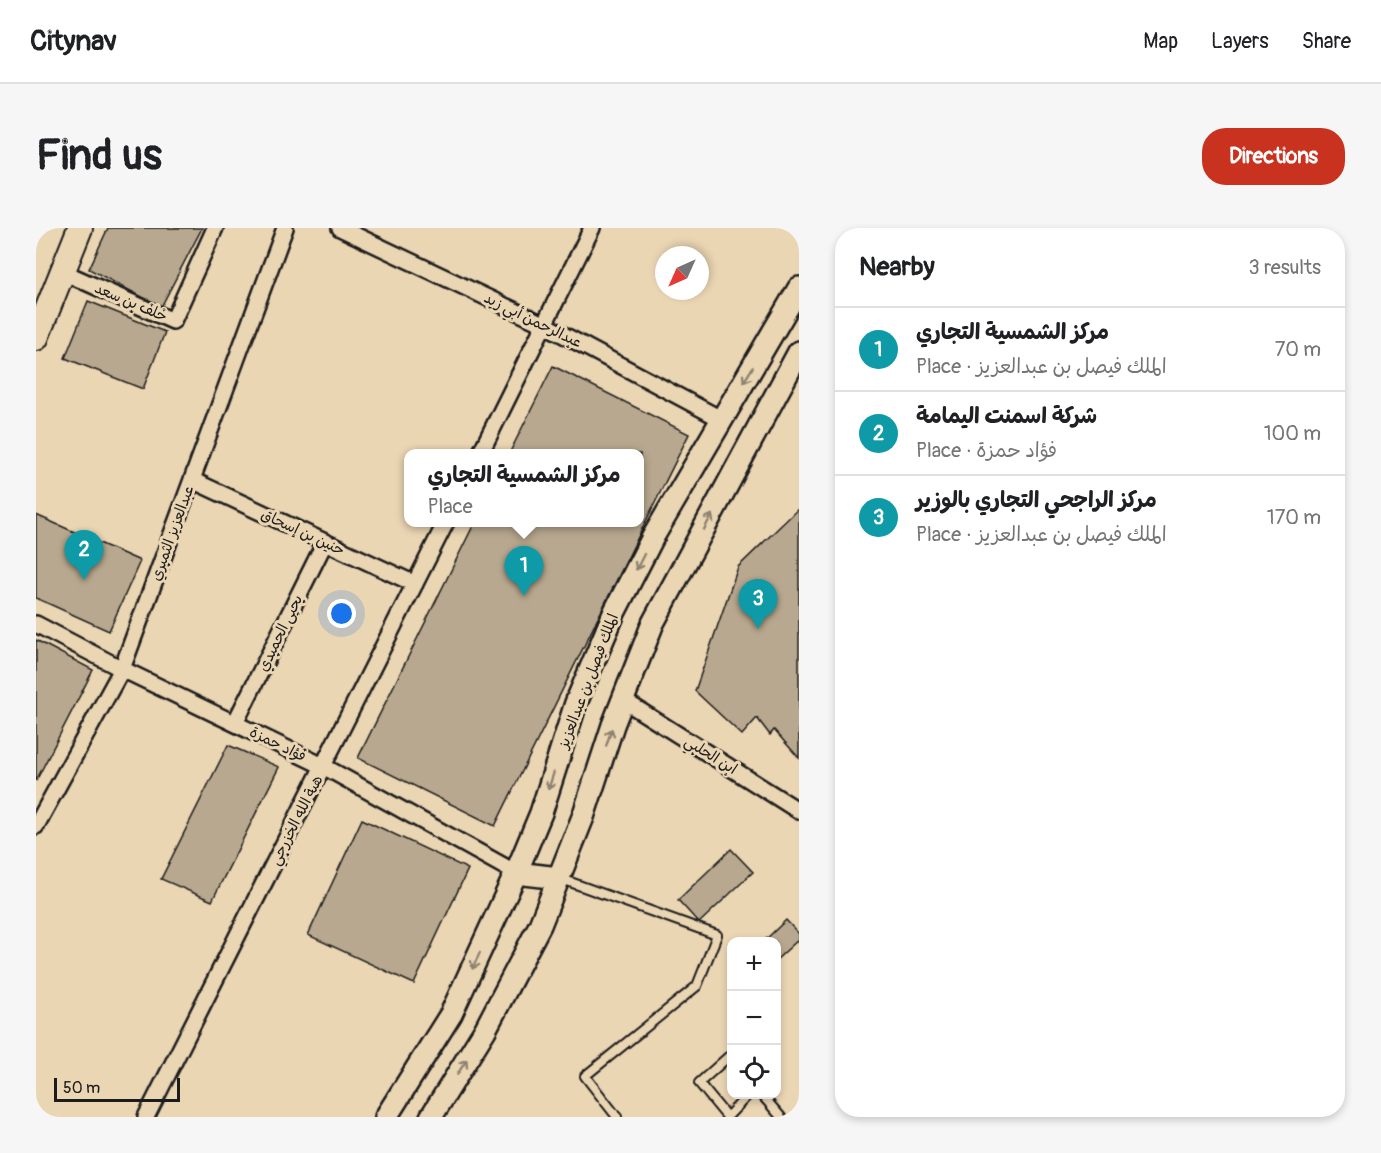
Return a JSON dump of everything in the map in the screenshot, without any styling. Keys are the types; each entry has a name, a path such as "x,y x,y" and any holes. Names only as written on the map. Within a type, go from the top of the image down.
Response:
{"main road":[{"path":"36,338 80,228"}],"street":[{"name":"خلف بن سعد","path":"63,272 173,321 215,228"},
{"name":"عبدالعزيز الثميري","path":"36,826 122,669 285,228"},
{"name":"عبدالرحمن أبي زيد","path":"340,228 545,325 721,419"},
{"path":"482,449 592,228"},
{"name":"الملك فيصل بن عبدالعزيز","path":"386,1117 451,1014 516,873 541,813 576,703 615,611 653,537 799,288"},
{"path":"431,1117 485,1030 540,925 583,817 623,700 653,623 798,353 786,341 770,339"},
{"name":"حنين بن إسحاق","path":"192,480 415,584"},
{"name":"هبة الله الخزرجي","path":"146,1117 444,527"},
{"name":"يحيى الحميدي","path":"235,723 325,542"},
{"name":"فؤاد حمزة","path":"36,624 122,669 323,766 516,873"},
{"name":"ابن الحلبي","path":"623,700 799,811"},
{"path":"516,873 559,878"}],"lane":[{"path":"559,878 717,935 697,986 585,1076 617,1117"},
{"path":"727,1058 699,1083 727,1117 745,1099"},
{"path":"765,1099 781,1117"}],"building":[{"path":"108,228 202,228 161,307 89,269"},
{"path":"88,301 165,332 143,389 65,358"},
{"path":"553,366 689,434 644,525 644,449 512,449"},
{"path":"799,508 799,758 774,730 770,735 757,718 742,735 695,691 738,567"},
{"path":"36,515 140,561 109,631 36,598"},
{"path":"473,527 643,527 495,826 358,758"},
{"path":"36,640 93,670 36,781"},
{"path":"228,745 279,767 212,901 161,879"},
{"path":"362,819 468,869 414,984 308,935"},
{"path":"731,849 753,872 699,923 678,900"},
{"path":"786,920 799,934 799,939 781,955 781,937 768,937"}],"place":[{"name":"شركة اسمنت اليمامة","path":"84,580"},
{"name":"مركز الشمسية التجاري","path":"524,596"},
{"name":"مركز الراجحي التجاري بالوزير","path":"758,629"}]}
